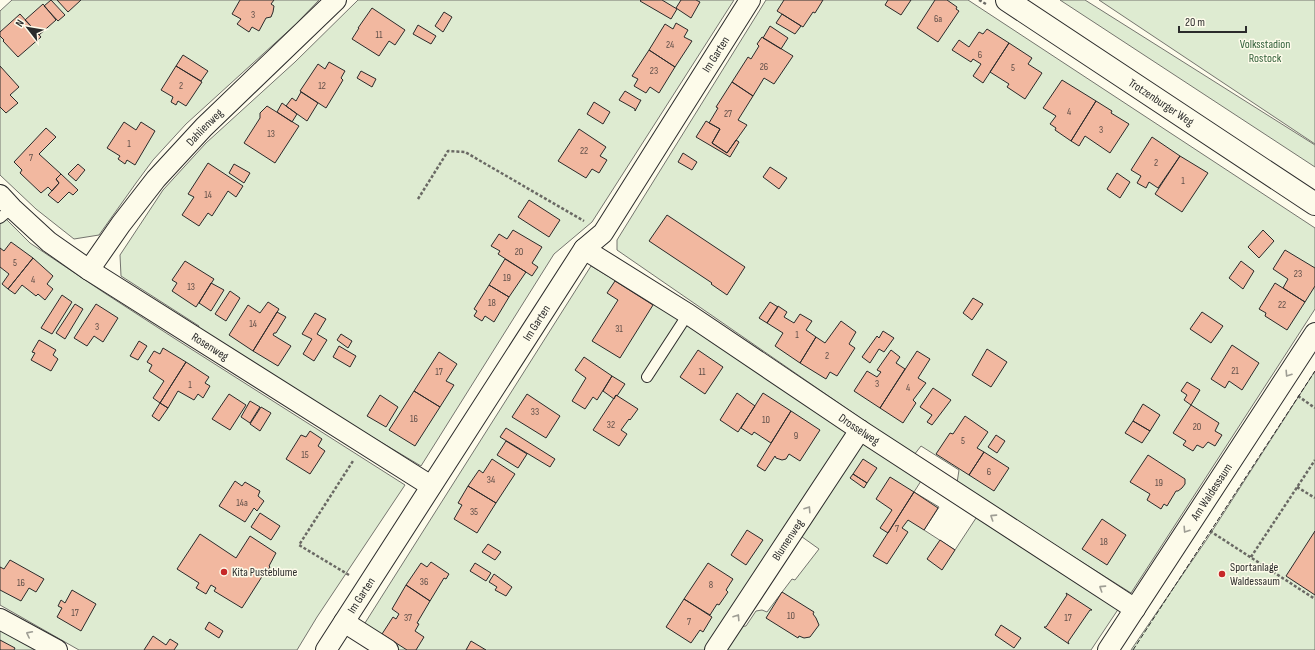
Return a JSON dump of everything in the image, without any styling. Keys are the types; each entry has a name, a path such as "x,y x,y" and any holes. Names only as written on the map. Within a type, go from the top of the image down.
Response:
{"street":[{"name":"Dahlienweg","path":"89,270 147,190 204,127 336,0"},
{"name":"Im Garten","path":"326,650 584,249 603,232 750,0"},
{"name":"Trotzenburger Weg","path":"1007,0 1315,204"},
{"name":"Rosenweg","path":"4,207 49,242 89,270 431,486"},
{"name":"Drosselweg","path":"584,249 688,314 860,430 1135,609"},
{"name":"Am Waldessaum","path":"1108,650 1306,353 1315,333"},
{"name":"Blumenweg","path":"715,650 860,430"},
{"path":"0,619 57,650"},
{"path":"344,622 388,650"}],"lane":[{"path":"648,377 688,314"}],"path":[{"path":"418,199 448,151 465,152 603,232"},
{"path":"1298,397 1315,408"},
{"path":"364,444 299,545 367,585"},
{"path":"1251,557 1315,460"},
{"path":"1297,487 1315,498"},
{"path":"1211,531 1315,599"}],"green space":[{"path":"12,0 319,0 296,24 186,124 153,160 99,235 74,239 36,209 0,175 0,11"},
{"path":"358,0 734,0 592,222 554,254 421,466 196,332 199,326 121,276 120,255 163,190 206,143 295,62"},
{"path":"766,0 968,0 1315,228 1315,309 1131,593 957,483 959,470 921,446 914,455 617,250 617,240"},
{"path":"1060,0 1085,0 1315,145 1315,167"},
{"name":"Volksstadion Rostock","path":"1099,0 1315,0 1315,144"},
{"path":"0,213 30,243 177,340 405,485 317,617 297,650 79,650 0,605"},
{"path":"591,266 676,317 851,432 707,650 395,650 363,629 365,623"},
{"path":"1315,371 1315,650 1131,650 1207,539"},
{"path":"861,441 921,481 914,492 939,507 924,530 955,550 978,515 1119,608 1091,650 724,650 739,627 746,626 756,611 762,610 767,612 792,579 795,580 819,549 798,534"},
{"path":"0,627 43,650 0,650"}],"building":[{"path":"51,0 65,15 58,21 44,6"},
{"path":"57,0 81,0 68,12"},
{"path":"240,0 274,0 271,4 274,6 271,17 266,18 259,31 252,27 249,32 237,24 241,19 232,14"},
{"path":"662,0 677,9 671,19 640,1"},
{"path":"681,0 696,0 700,2 691,18 676,8"},
{"path":"784,0 823,0 815,13 813,12 803,27 777,11"},
{"path":"888,0 911,0 901,15 885,5"},
{"path":"935,0 947,0 957,7 956,9 959,11 938,42 917,28"},
{"path":"43,4 56,20 39,35 25,20"},
{"path":"372,8 405,30 395,45 389,41 379,56 352,39"},
{"path":"444,12 452,17 443,32 435,26"},
{"path":"20,14 41,37 18,57 3,41 4,40 0,36 0,32"},
{"path":"782,14 801,26 795,34 776,23"},
{"path":"676,23 688,30 684,37 692,41 675,67 649,50 665,24 673,29"},
{"path":"418,25 436,36 431,44 413,34"},
{"path":"770,26 788,38 781,49 763,38"},
{"path":"987,29 1009,43 983,83 973,76 981,64 973,59 971,62 952,50 959,40 969,47 979,32 983,34"},
{"path":"762,37 793,56 774,84 764,78 753,96 732,82 748,57 751,59 759,46 757,44"},
{"path":"1009,43 1032,58 1028,64 1042,73 1025,99 1007,87 1009,84 990,72"},
{"path":"649,50 675,67 659,93 650,87 646,93 634,86 638,79 632,76"},
{"path":"183,55 208,71 201,81 176,66"},
{"path":"329,62 345,71 341,78 343,80 326,108 300,91 318,64 325,69"},
{"path":"0,66 19,87 10,95 18,103 6,113 0,107"},
{"path":"176,66 202,82 186,106 178,101 176,105 171,102 173,97 161,90"},
{"path":"361,71 376,79 372,87 357,78"},
{"path":"1062,80 1096,101 1071,141 1055,130 1056,128 1050,124 1056,116 1043,108"},
{"path":"732,82 753,96 738,120 747,125 727,153 712,143 720,129 709,123 718,108 716,107"},
{"path":"625,91 641,100 635,111 635,109 619,100"},
{"path":"301,92 318,103 307,121 286,106 292,98 296,101"},
{"path":"1096,101 1112,111 1111,113 1129,124 1110,153 1085,136 1079,146 1071,141"},
{"path":"594,102 610,112 603,124 587,114"},
{"path":"282,103 297,114 292,122 277,112"},
{"path":"267,106 299,126 275,163 244,143 260,118 260,113"},
{"path":"706,121 720,129 712,143 727,153 736,140 739,142 730,157 696,137"},
{"path":"124,122 136,130 141,122 155,131 135,165 127,160 125,164 118,159 120,156 107,148"},
{"path":"46,128 56,137 39,154 61,174 56,179 59,183 52,191 48,187 41,193 20,173 22,170 14,162"},
{"path":"579,129 606,147 600,156 607,160 599,173 592,169 586,178 558,161"},
{"path":"1152,137 1180,156 1158,188 1149,182 1146,188 1137,183 1141,176 1131,170"},
{"path":"683,153 697,162 692,170 678,162"},
{"path":"1180,156 1208,173 1182,212 1155,194"},
{"path":"208,163 243,186 236,197 228,191 212,216 208,213 199,226 182,215 194,197 188,194"},
{"path":"78,164 85,170 76,181 68,174"},
{"path":"234,164 250,173 244,183 229,173"},
{"path":"770,167 787,178 779,189 763,177"},
{"path":"1117,173 1130,182 1120,198 1107,189"},
{"path":"61,174 78,190 73,195 69,192 58,203 48,195 59,183 56,179"},
{"path":"529,200 560,220 549,237 518,217"},
{"path":"667,215 745,267 727,295 711,284 712,283 649,241"},
{"path":"513,230 542,247 532,263 538,267 532,276 498,254 500,251 491,246 499,234 507,239"},
{"path":"1263,230 1274,241 1259,258 1248,247"},
{"path":"11,242 33,258 8,289 2,284 9,274 0,267 0,248 4,251"},
{"path":"1285,250 1315,268 1315,286 1305,302 1283,288 1288,279 1273,269"},
{"path":"33,258 53,276 47,284 53,289 45,300 38,294 36,296 22,285 15,294 8,289"},
{"path":"505,259 526,272 509,297 489,285"},
{"path":"185,261 214,279 196,307 172,291 177,283 172,280"},
{"path":"1241,261 1254,271 1243,289 1229,278"},
{"path":"615,281 653,305 620,358 592,341 618,300 607,293"},
{"path":"211,283 224,290 211,311 199,303"},
{"path":"1275,283 1305,302 1287,330 1265,316 1266,313 1259,309"},
{"path":"489,285 509,297 494,322 485,316 482,321 474,316 477,311 474,309"},
{"path":"230,291 240,298 226,321 215,314"},
{"path":"62,295 72,302 52,334 41,328"},
{"path":"973,298 983,304 972,320 963,313"},
{"path":"268,302 279,309 253,351 229,335 248,305 260,313"},
{"path":"770,302 778,307 767,323 759,318"},
{"path":"75,304 83,309 65,339 56,333"},
{"path":"96,304 118,318 103,342 94,336 87,346 74,338"},
{"path":"778,306 787,312 784,317 794,323 800,314 812,321 806,330 816,337 800,363 775,346 783,333 767,323"},
{"path":"277,312 286,317 276,333 273,335 291,346 278,366 253,351"},
{"path":"1202,312 1223,326 1211,343 1190,329"},
{"path":"315,313 326,319 317,334 327,340 314,361 303,354 312,339 302,334"},
{"path":"841,321 856,332 849,344 855,348 837,376 830,372 826,379 800,363 816,337 825,343"},
{"path":"883,331 894,338 884,352 879,349 870,363 862,357 877,336 879,338"},
{"path":"341,334 352,341 348,348 337,340"},
{"path":"39,340 56,350 53,355 58,359 51,371 31,360 35,353 32,352"},
{"path":"139,341 147,346 138,360 130,356"},
{"path":"1232,345 1259,363 1242,390 1229,381 1225,388 1211,379"},
{"path":"339,346 356,356 350,367 333,357"},
{"path":"163,348 186,362 160,403 153,398 164,381 149,371 152,365 147,362 154,351 160,354"},
{"path":"987,349 1007,362 991,387 972,375"},
{"path":"698,350 723,367 705,394 680,377"},
{"path":"891,350 900,357 896,363 905,369 880,408 854,391 867,371 877,377 881,372 877,370"},
{"path":"917,351 930,359 918,378 926,383 913,400 916,403 903,423 880,408"},
{"path":"439,352 457,364 446,381 454,385 440,407 414,391"},
{"path":"584,357 612,376 597,400 593,397 585,409 572,401 586,378 575,370"},
{"path":"186,362 209,377 205,383 210,386 203,398 198,394 194,400 178,391 168,408 160,403"},
{"path":"612,376 625,384 614,399 603,391"},
{"path":"1187,382 1200,390 1191,405 1184,400 1187,395 1181,391"},
{"path":"933,388 951,400 932,425 927,422 932,415 920,407"},
{"path":"414,391 440,407 415,446 389,430"},
{"path":"737,393 755,406 738,432 720,420"},
{"path":"763,393 791,411 771,443 754,432 752,435 741,428"},
{"path":"229,394 246,405 230,430 212,419"},
{"path":"527,394 560,416 546,438 512,417"},
{"path":"380,395 398,407 386,427 367,416"},
{"path":"616,395 638,409 621,430 627,434 619,446 593,430"},
{"path":"250,401 260,407 250,423 241,417"},
{"path":"160,403 168,408 159,421 152,416"},
{"path":"1143,404 1160,415 1150,431 1133,421"},
{"path":"1191,405 1219,423 1215,431 1222,435 1215,446 1208,442 1203,448 1197,445 1193,451 1183,445 1186,441 1173,433"},
{"path":"261,407 271,413 260,431 250,424"},
{"path":"791,411 820,430 800,461 789,454 786,459 782,460 776,458 775,456 765,471 757,466"},
{"path":"965,416 988,432 977,448 984,452 969,475 936,454 950,433 953,434"},
{"path":"1133,421 1150,431 1142,443 1125,433"},
{"path":"506,428 555,459 550,467 500,437"},
{"path":"310,431 322,439 318,446 325,451 310,474 286,459 301,435 306,437"},
{"path":"996,435 1005,441 997,453 988,447"},
{"path":"506,441 527,454 518,468 497,455"},
{"path":"984,452 1009,468 994,491 969,475"},
{"path":"1148,455 1185,479 1185,484 1182,488 1176,491 1167,506 1164,504 1161,509 1147,500 1150,494 1130,482"},
{"path":"492,459 515,474 496,503 468,486 479,470 483,473"},
{"path":"863,459 877,468 867,483 853,474"},
{"path":"853,474 867,483 864,488 850,478"},
{"path":"890,477 914,492 888,533 880,528 892,510 876,499"},
{"path":"235,481 242,486 245,482 260,491 258,496 264,501 257,511 254,508 245,522 219,506"},
{"path":"468,486 496,503 477,533 454,519 462,505 458,503"},
{"path":"914,492 938,508 924,530 908,520 902,528 908,532 887,564 873,556"},
{"path":"260,513 280,526 271,540 251,527"},
{"path":"1102,519 1126,535 1107,565 1082,549"},
{"path":"747,530 763,540 746,565 731,555"},
{"path":"1315,531 1315,595 1286,576"},
{"name":"Kita Pusteblume","path":"200,534 236,558 250,536 276,553 269,566 270,567 264,576 263,575 242,608 214,591 216,588 211,585 206,594 196,588 199,583 177,569"},
{"path":"940,540 955,550 942,570 927,559"},
{"path":"488,544 501,552 495,560 482,552"},
{"path":"10,560 44,579 36,592 29,588 21,601 0,590 0,567 4,569"},
{"path":"431,562 449,574 446,579 444,578 430,601 406,585 421,563 427,567"},
{"path":"475,563 491,573 486,581 470,571"},
{"path":"708,563 733,579 726,590 728,592 719,605 717,604 710,615 684,599"},
{"path":"494,574 512,587 506,596 495,590 497,587 489,582"},
{"path":"406,585 430,601 417,623 419,624 415,631 424,637 416,650 407,650 382,634 393,617 396,619 399,614 392,609"},
{"path":"72,590 96,604 81,631 57,617 62,608 58,606 61,600 65,603"},
{"path":"782,592 814,612 813,614 819,625 810,637 804,638 799,636 798,638 766,618"},
{"path":"1066,593 1092,610 1090,610 1068,642 1069,644 1044,627 1046,627 1067,595"},
{"path":"684,599 712,617 703,632 700,630 691,643 666,627"},
{"path":"209,622 223,631 219,638 205,629"},
{"path":"1001,625 1021,638 1014,648 995,635"},
{"path":"153,636 166,645 170,639 178,644 174,650 144,650"},
{"path":"0,640 15,648 14,650 0,650"},
{"path":"471,641 486,650 466,650"}],"fence":[{"path":"1133,650 1315,371"}],"place":[{"name":"Kita Pusteblume","path":"224,572"},
{"name":"Sportanlage Waldessaum","path":"1222,574"}]}
